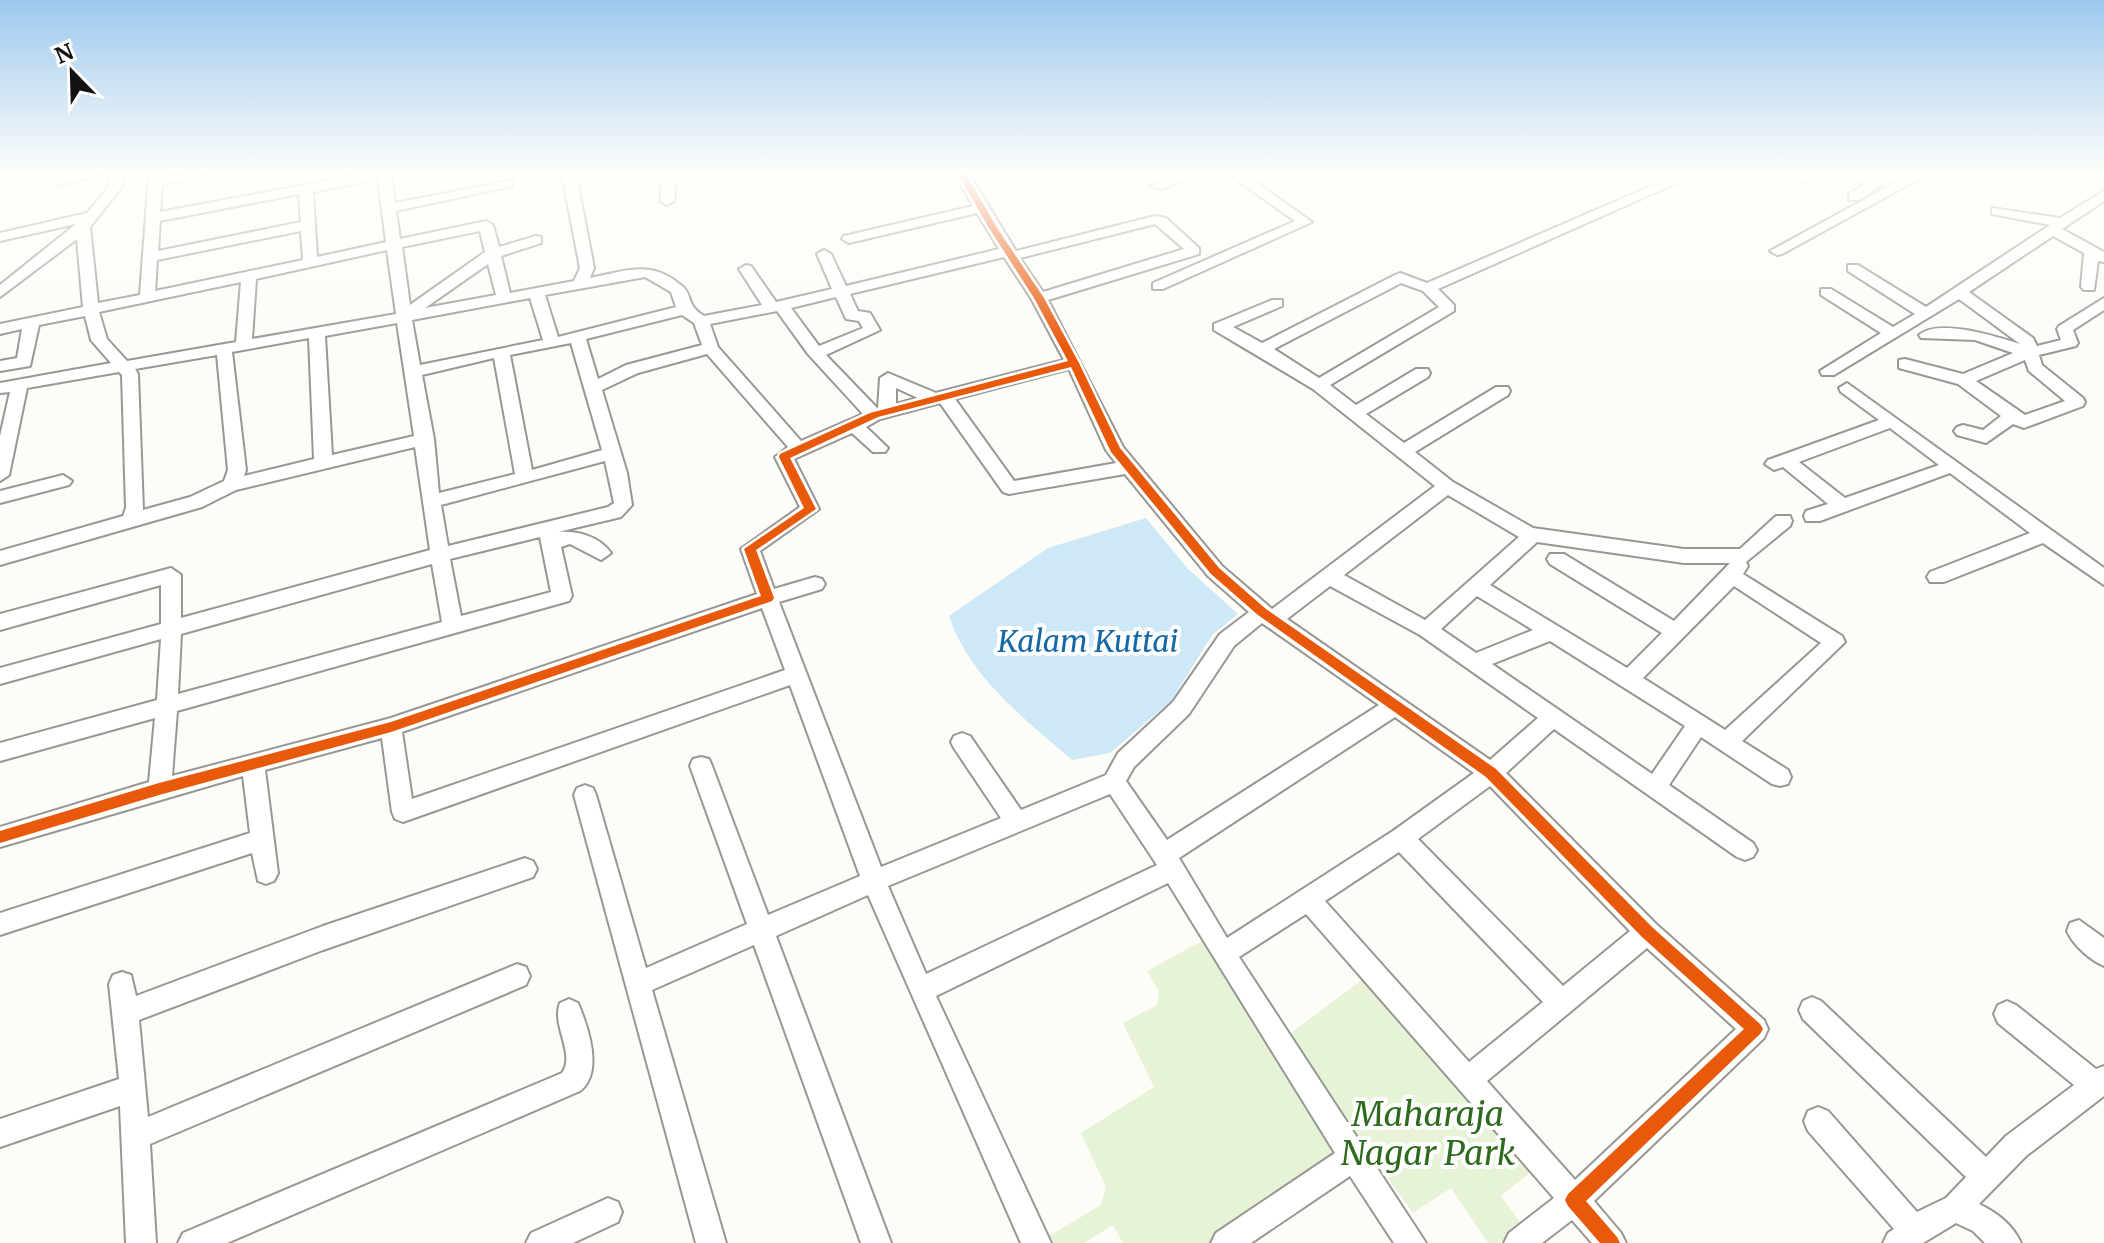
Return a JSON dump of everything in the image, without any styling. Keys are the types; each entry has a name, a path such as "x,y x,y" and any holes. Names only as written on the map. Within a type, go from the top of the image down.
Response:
{"street":[{"path":"0,237 26,232"},
{"path":"0,292 73,232"},
{"path":"88,232 91,310 99,340 130,374 135,508 131,521"},
{"path":"147,298 152,232"},
{"path":"150,257 273,232"},
{"path":"308,232 310,261"},
{"path":"392,232 425,439 438,555 453,628"},
{"path":"0,329 31,325 394,243 413,232"},
{"path":"488,232 504,299"},
{"path":"580,232 587,268 580,284"},
{"path":"849,239 879,232"},
{"path":"997,232 1039,298 1115,450 1215,571 1267,616 1491,773 1647,932 1755,1029 1574,1200 1519,1243"},
{"path":"701,321 776,307 1103,232"},
{"path":"1039,298 1194,251 1173,232"},
{"path":"1158,286 1282,232"},
{"path":"1428,288 1557,232"},
{"path":"1777,251 1813,232"},
{"path":"1828,371 1926,314 2050,232"},
{"path":"2065,232 2097,255 2089,287"},
{"path":"404,317 494,253 536,240"},
{"path":"816,353 872,330 864,316 852,316 824,254"},
{"path":"0,274 35,266"},
{"path":"1853,268 1926,314"},
{"path":"746,269 816,353 881,413"},
{"path":"0,388 537,295 647,272 678,290 684,310 701,321 711,348 798,448"},
{"path":"244,345 249,276"},
{"path":"1262,349 1400,278 1428,288 1449,308 1319,385"},
{"path":"1826,292 1893,334"},
{"path":"1905,364 1964,380 2024,422 2077,402 2035,367 2027,341 1959,292"},
{"path":"537,295 552,343"},
{"path":"1277,303 1220,327 1319,385 1447,486 1532,536 1427,630"},
{"path":"1964,380 2030,353 2070,343 2065,329 2104,303"},
{"path":"414,372 552,343 684,310"},
{"path":"0,366 24,362 31,325"},
{"path":"317,332 323,461"},
{"path":"549,536 623,505 594,387 577,335"},
{"path":"1927,335 1976,335 2030,353"},
{"path":"594,387 632,369 711,348"},
{"path":"224,349 237,470 231,485"},
{"path":"509,350 505,373 525,478"},
{"path":"1036,1243 920,990 874,881 750,549 810,509 784,457 798,448 856,427 881,413 1074,363"},
{"path":"1355,413 1422,373"},
{"path":"881,413 888,378 939,398 1009,488 1128,467"},
{"path":"0,475 20,384"},
{"path":"1847,388 2104,578"},
{"path":"1403,451 1502,391"},
{"path":"1963,431 1986,437 2012,416"},
{"path":"1843,506 1779,462 1892,421"},
{"path":"856,427 879,448"},
{"path":"0,558 196,502 231,485 425,439"},
{"path":"432,501 611,453"},
{"path":"1813,516 1953,466"},
{"path":"0,497 63,481"},
{"path":"637,984 874,881 1114,782 1126,760 1181,708 1227,640 1329,576 1447,486"},
{"path":"1629,679 1732,576 1744,556 1783,521"},
{"path":"1528,534 1684,556 1744,556"},
{"path":"1937,577 2044,535"},
{"path":"0,752 562,596 549,536"},
{"path":"0,676 438,555 549,536 572,536 601,553"},
{"path":"1557,559 1676,632"},
{"path":"0,622 171,575 173,630 169,706 159,789"},
{"path":"1329,576 1427,630 1745,850"},
{"path":"1727,741 1835,642 1732,576"},
{"path":"0,837 159,789 391,727 815,584"},
{"path":"1476,586 1629,679 1780,777"},
{"path":"1474,663 1550,632"},
{"path":"391,727 403,812 798,674"},
{"path":"920,990 1168,863 1395,706"},
{"path":"1223,954 1401,838 1491,773 1553,717"},
{"path":"1655,788 1699,723"},
{"path":"962,742 1016,822"},
{"path":"253,764 266,873"},
{"path":"701,766 876,1243"},
{"path":"1114,782 1411,1243"},
{"path":"585,795 711,1243"},
{"path":"1401,838 1562,1003"},
{"path":"0,924 262,839"},
{"path":"125,1013 323,938 525,869"},
{"path":"1309,900 1611,1243"},
{"path":"2079,931 2104,954"},
{"path":"1468,1080 1647,932"},
{"path":"135,1136 517,976"},
{"path":"122,984 133,1088 141,1243"},
{"path":"1812,1010 1986,1177"},
{"path":"193,1243 571,1082 577,1077 580,1061 569,1012"},
{"path":"1818,1121 1906,1237 1932,1219 1956,1208 2016,1146 2100,1082 2007,1014"},
{"path":"0,1133 133,1088"},
{"path":"1226,1243 1354,1157"},
{"path":"1956,1208 1983,1221 2006,1243"},
{"path":"541,1243 608,1212"}],"green space":[{"path":"1202,941 1344,1156 1209,1243 1123,1243 1113,1225 1084,1243 1046,1243 1044,1239 1101,1205 1106,1187 1081,1133 1154,1087 1123,1023 1157,1005 1159,991 1147,971"},
{"name":"Maharaja Nagar Park","path":"1367,976 1537,1167 1501,1196 1522,1225 1499,1243 1488,1243 1451,1188 1413,1213 1287,1036"}],"water":[{"name":"Kalam Kuttai","path":"1146,518 1187,568 1238,614 1212,635 1171,701 1110,753 1072,760 1018,713 984,678 958,638 949,616 1048,548"}],"cycle path":[{"path":"996,232 1039,298 1115,450 1215,571 1262,612 1491,773 1647,932 1755,1029 1574,1200 1611,1243"},
{"path":"0,837 159,789 391,727 768,598 750,549 810,509 784,457 874,415 1074,363"}]}
